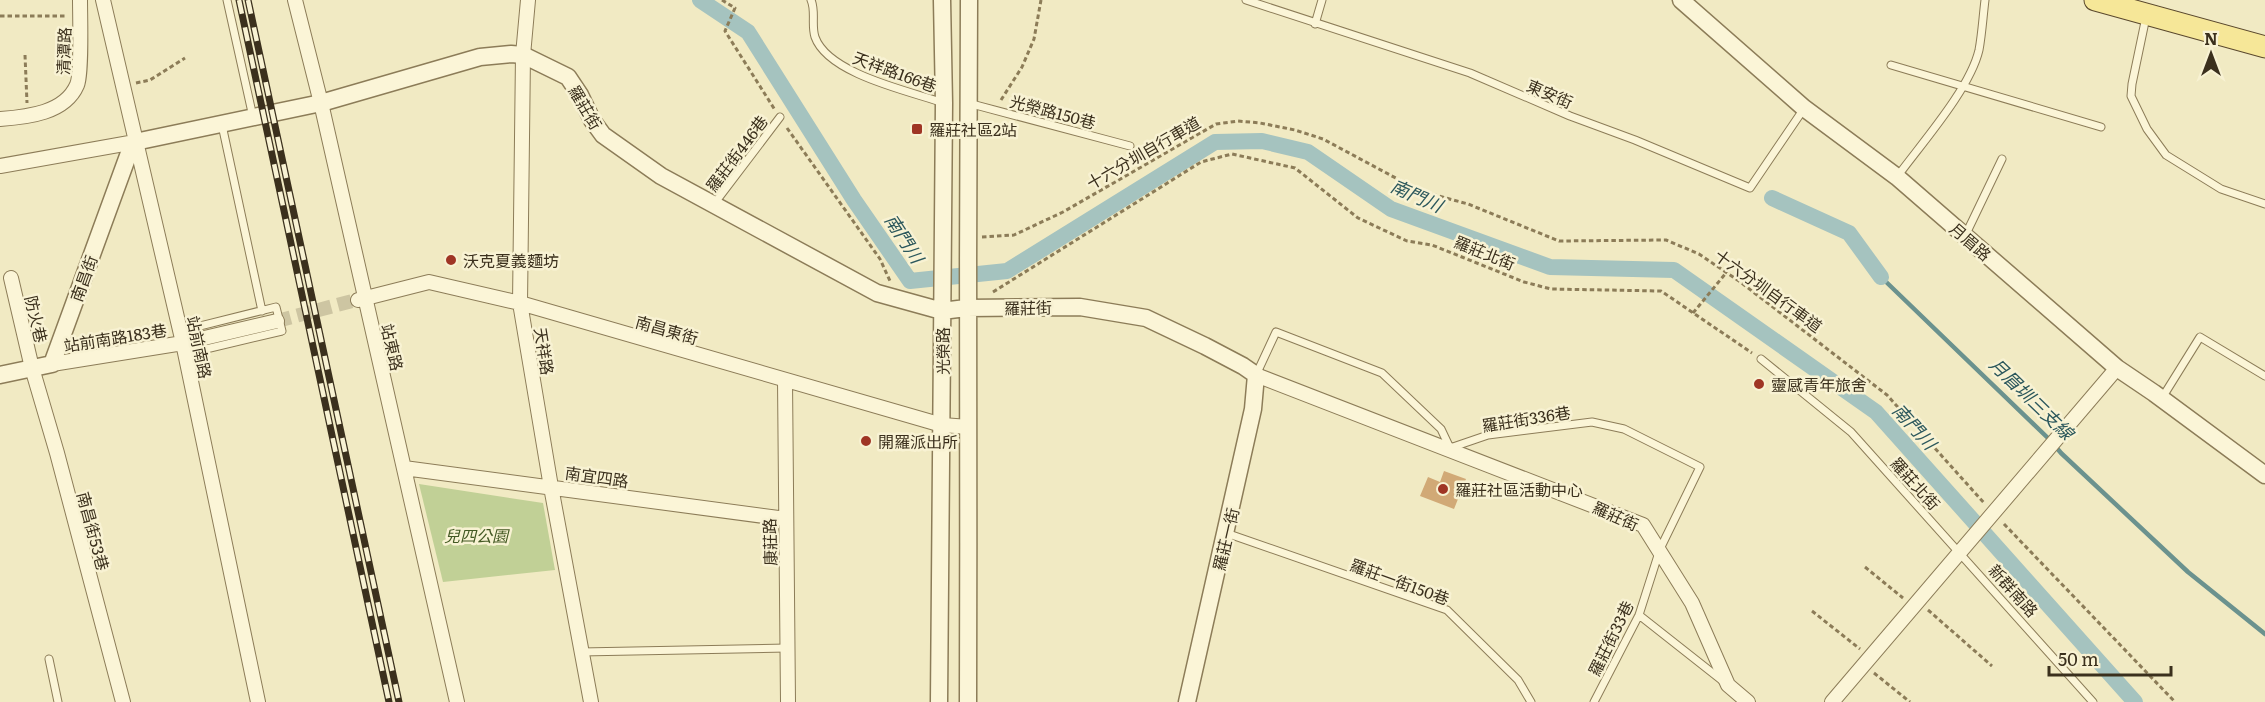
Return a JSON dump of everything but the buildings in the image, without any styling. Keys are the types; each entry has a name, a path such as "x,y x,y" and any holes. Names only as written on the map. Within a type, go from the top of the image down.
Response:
{"main road":[{"path":"2095,0 2265,47"}],"street":[{"name":"清潭路","path":"0,118 28,117 65,103 78,83 81,0"},
{"name":"站前南路","path":"103,0 183,343 258,702"},
{"name":"站東路","path":"295,0 321,103 360,299 404,468 457,702"},
{"name":"天祥路","path":"528,0 523,56 520,303 550,487 591,702"},
{"name":"光榮路","path":"939,702 944,103 942,0"},
{"name":"光榮路","path":"968,702 969,427 966,308 969,0"},
{"name":"月眉路","path":"1681,0 1804,108 1897,177 2117,368 2162,398 2265,475"},
{"name":"羅莊街","path":"253,117 321,103 480,57 511,54 523,56 568,77 603,135 662,176 877,293 942,311 966,308 1080,307 1146,318 1224,356 1256,375 1450,448 1643,525 1692,603 1728,685 1748,702"},
{"path":"0,166 135,142 253,117"},
{"name":"南昌街","path":"52,364 135,142"},
{"name":"防火巷","path":"11,278 32,368"},
{"name":"南昌東街","path":"360,299 429,282 520,303 942,425 969,427"},
{"path":"183,343 277,321"},
{"name":"站前南路183巷","path":"52,364 183,343"},
{"path":"0,375 52,364"},
{"name":"南昌街53巷","path":"32,368 123,702"},
{"path":"1832,702 2117,368"},
{"name":"羅莊一街","path":"1187,702 1253,409 1256,375"},
{"name":"康莊路","path":"785,381 788,702"},
{"name":"南宜四路","path":"404,468 786,519"}],"lane":[{"path":"227,0 253,117"},
{"name":"天祥路166巷","path":"811,0 814,36 831,59 852,72 944,103"},
{"name":"東安街","path":"1246,0 1470,73 1750,188 1804,108"},
{"path":"1315,24 1322,0"},
{"path":"1897,177 1952,103 1971,72 1979,51 1985,0"},
{"path":"2147,14 2131,96 2147,129 2166,155 2221,189 2265,204"},
{"path":"1891,65 2101,127"},
{"name":"光榮路150巷","path":"968,103 1130,146"},
{"name":"羅莊街446巷","path":"714,204 780,117"},
{"path":"222,124 262,311"},
{"path":"1965,236 2002,159"},
{"path":"276,307 282,331 183,343 276,307"},
{"path":"1256,375 1276,332 1382,373 1441,429 1450,448"},
{"path":"2162,398 2199,337 2265,376"},
{"name":"羅莊北街","path":"1761,359 1851,432 1963,549"},
{"name":"羅莊街336巷","path":"1450,448 1488,435 1592,422 1624,429 1700,467 1660,549"},
{"name":"羅莊一街150巷","path":"1226,533 1447,610 1518,680 1531,702"},
{"name":"羅莊街33巷","path":"1593,702 1639,615 1660,549"},
{"name":"新群南路","path":"1963,549 2093,702"},
{"path":"1639,615 1728,685"},
{"path":"581,652 787,648"},
{"path":"49,659 58,702"}],"path":[{"path":"722,0 735,8 725,31 780,117 880,259 898,299"},
{"path":"994,110 1026,58 1034,39 1041,0"},
{"path":"0,16 80,16"},
{"path":"25,55 28,117"},
{"path":"123,86 150,80 185,58"},
{"name":"十六分圳自行車道","path":"967,238 1014,235 1063,212 1216,124 1239,121 1294,130 1323,139 1420,191 1468,204 1559,241 1666,240 1699,254 1887,394 1990,517 2175,702"},
{"name":"羅莊北街","path":"966,308 1202,162 1232,154 1295,168 1358,218 1407,242 1432,245 1524,282 1551,289 1661,291 1761,359"},
{"path":"1693,312 1726,273"},
{"path":"1865,567 1916,604 1992,666"},
{"path":"1812,610 1910,702"}],"green space":[{"name":"兒四公園","path":"419,484 543,503 555,570 443,582"}],"waterway":[{"name":"南門川","path":"700,0 748,32 854,200 910,281 1007,271 1215,142 1262,141 1308,152 1391,209 1550,267 1674,270 1876,412 2135,702"},
{"name":"月眉圳三支線","path":"1772,198 1849,233 1881,277"},
{"name":"月眉圳三支線","path":"1881,277 2061,453 2188,572 2265,634"}],"tunnel":[{"path":"277,321 356,300"}],"railway":[{"path":"239,0 389,702"},
{"path":"248,0 399,702"}],"place":[{"name":"羅莊社區2站","path":"917,129"},
{"name":"沃克夏義麵坊","path":"451,260"},
{"name":"靈感青年旅舍","path":"1759,384"},
{"name":"開羅派出所","path":"866,441"},
{"name":"羅莊社區活動中心","path":"1443,489"}]}
